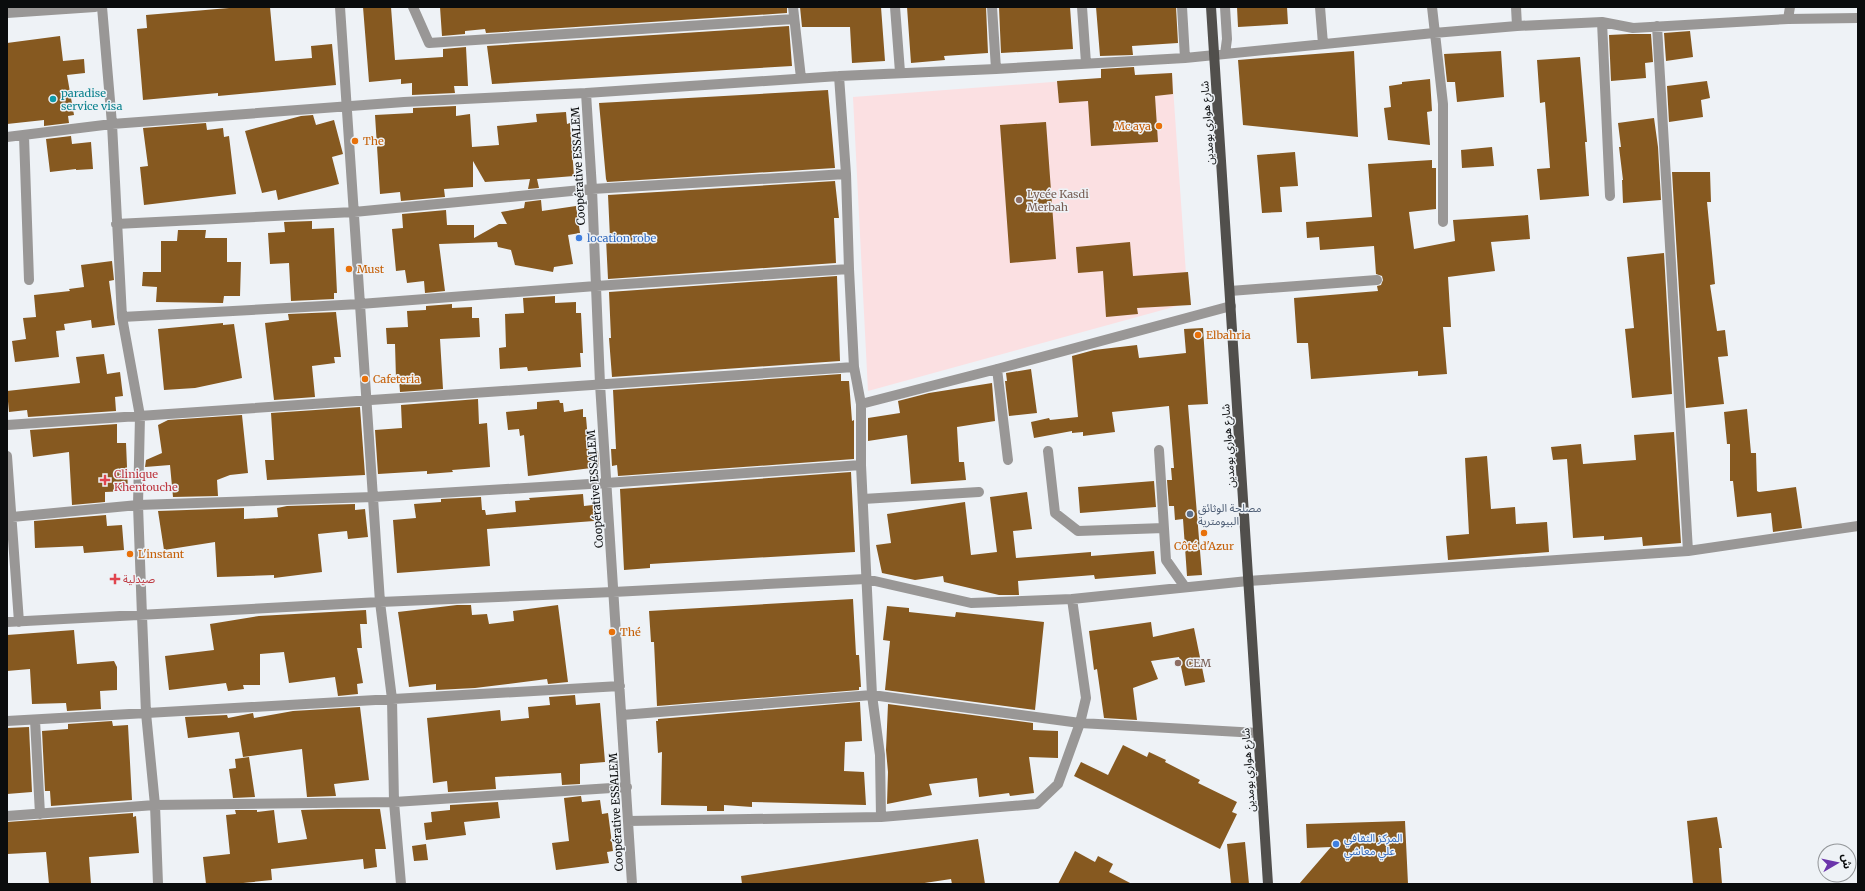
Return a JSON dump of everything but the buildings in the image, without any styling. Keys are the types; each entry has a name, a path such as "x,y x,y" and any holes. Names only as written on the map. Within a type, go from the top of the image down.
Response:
{"main road":[{"name":"شارع هواري بومدين","path":"1212,7 1268,884"}],"street":[{"path":"7,13 95,7"},
{"path":"102,7 112,124 122,317 140,416 138,505 142,616 146,713 155,805 158,884"},
{"path":"340,7 380,602 392,699 394,802 401,884"},
{"path":"413,7 429,43 794,19"},
{"path":"793,7 801,78"},
{"path":"895,7 900,72"},
{"path":"992,7 996,69"},
{"path":"1082,7 1086,63"},
{"path":"1182,7 1185,58"},
{"path":"1225,7 1227,39 1225,54"},
{"path":"1320,7 1323,44"},
{"path":"1432,7 1443,104 1444,222"},
{"path":"1516,7 1518,26"},
{"path":"1788,19 1790,7"},
{"path":"7,137 112,124 347,106 586,93 900,72 996,69 1185,58 1518,26 1602,22 1633,28 1788,19 1858,18"},
{"path":"1602,22 1610,196"},
{"path":"1657,26 1688,551"},
{"path":"839,76 846,174 848,269 854,367 861,404 861,465 866,579 872,695 880,755 881,817"},
{"name":"Coopérative ESSALEM","path":"586,93 592,190 600,384 627,787 632,884"},
{"path":"24,136 29,280"},
{"path":"116,224 354,212 592,190 846,174"},
{"path":"122,317 360,304 848,269"},
{"path":"1230,291 1377,280"},
{"path":"861,404 1231,306"},
{"path":"7,425 366,399 854,367"},
{"path":"997,369 1008,460"},
{"path":"1159,450 1166,560 1185,587"},
{"path":"1048,451 1055,513 1078,531 1164,528"},
{"path":"7,456 19,622"},
{"path":"12,517 138,505 373,497 606,484 861,465"},
{"path":"863,499 979,492"},
{"path":"7,622 142,616 380,602 866,579 971,603 1072,599 1248,581 1688,551 1858,526"},
{"path":"628,821 881,817 1037,804 1058,784 1080,723 1086,698 1072,599"},
{"path":"7,722 620,686"},
{"path":"622,715 872,695 1080,723 1258,733"},
{"path":"35,720 40,814"},
{"path":"7,816 155,805 394,802 627,787"}],"shaded area":[{"name":"Lycée Kasdi Merbah","path":"1172,73 1188,303 868,391 853,97"}],"place":[{"name":"paradise service visa","path":"53,99"},
{"name":"Mc aya","path":"1159,126"},
{"name":"The","path":"355,141"},
{"name":"Lycée Kasdi Merbah","path":"1019,200"},
{"name":"location robe","path":"579,238"},
{"name":"Must","path":"349,269"},
{"name":"Elbahria","path":"1198,335"},
{"name":"Cafeteria","path":"365,379"},
{"name":"Clinique Khentouche","path":"105,480"},
{"name":"مصلحة الوثائق البيومترية","path":"1190,514"},
{"name":"Côté d'Azur","path":"1204,533"},
{"name":"L'instant","path":"130,554"},
{"name":"صيدلية","path":"115,579"},
{"name":"Thé","path":"612,632"},
{"name":"CEM","path":"1178,663"},
{"name":"المركز الثقافي علي معاشي","path":"1336,844"}]}
